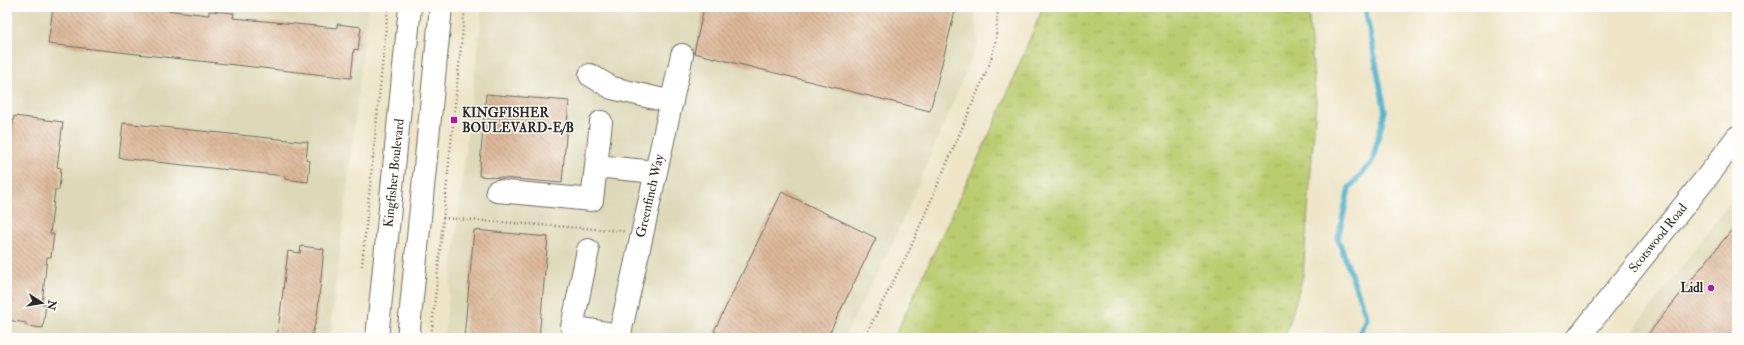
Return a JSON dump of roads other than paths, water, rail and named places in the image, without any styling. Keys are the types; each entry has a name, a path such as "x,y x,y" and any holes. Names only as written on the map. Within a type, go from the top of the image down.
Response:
{"street":[{"name":"Kingfisher Boulevard","path":"377,338 410,7"},
{"path":"408,338 440,7"},
{"name":"Greenfinch Way","path":"619,336 682,55"},
{"path":"590,75 612,88 672,102"},
{"path":"497,191 592,200 601,122"},
{"name":"Scotswood Road","path":"1578,338 1706,179 1737,137"},
{"path":"596,166 656,172"},
{"path":"588,250 571,333 619,336"}],"waterway":[{"path":"1357,338 1367,318 1338,239 1349,188 1372,162 1385,111 1365,7"}],"place":[{"name":"KINGFISHER BOULEVARD-E/B","path":"454,120"},
{"name":"Lidl","path":"1711,288"}]}
